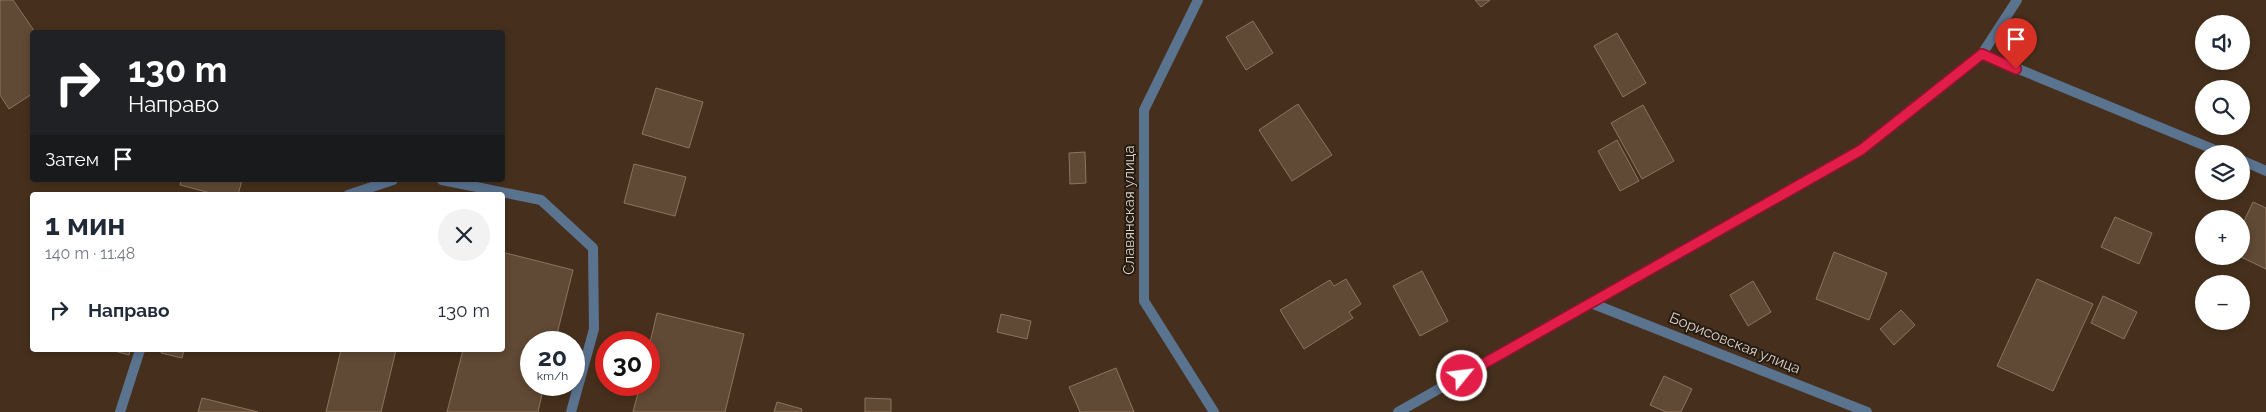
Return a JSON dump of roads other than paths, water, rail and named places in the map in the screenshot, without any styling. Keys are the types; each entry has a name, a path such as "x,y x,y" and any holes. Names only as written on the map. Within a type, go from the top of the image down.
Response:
{"street":[{"name":"Славянская улица","path":"1198,0 1144,110 1144,301 1214,412"},
{"path":"1398,412 1861,150 1982,54 2017,0"},
{"path":"1982,54 2203,145"},
{"path":"2250,164 2266,170"},
{"path":"357,192 387,182"},
{"path":"452,182 501,192"},
{"path":"505,193 541,200 593,248 594,329 570,412"},
{"name":"Борисовская улица","path":"1591,303 1868,412"},
{"path":"120,412 139,352"}]}
